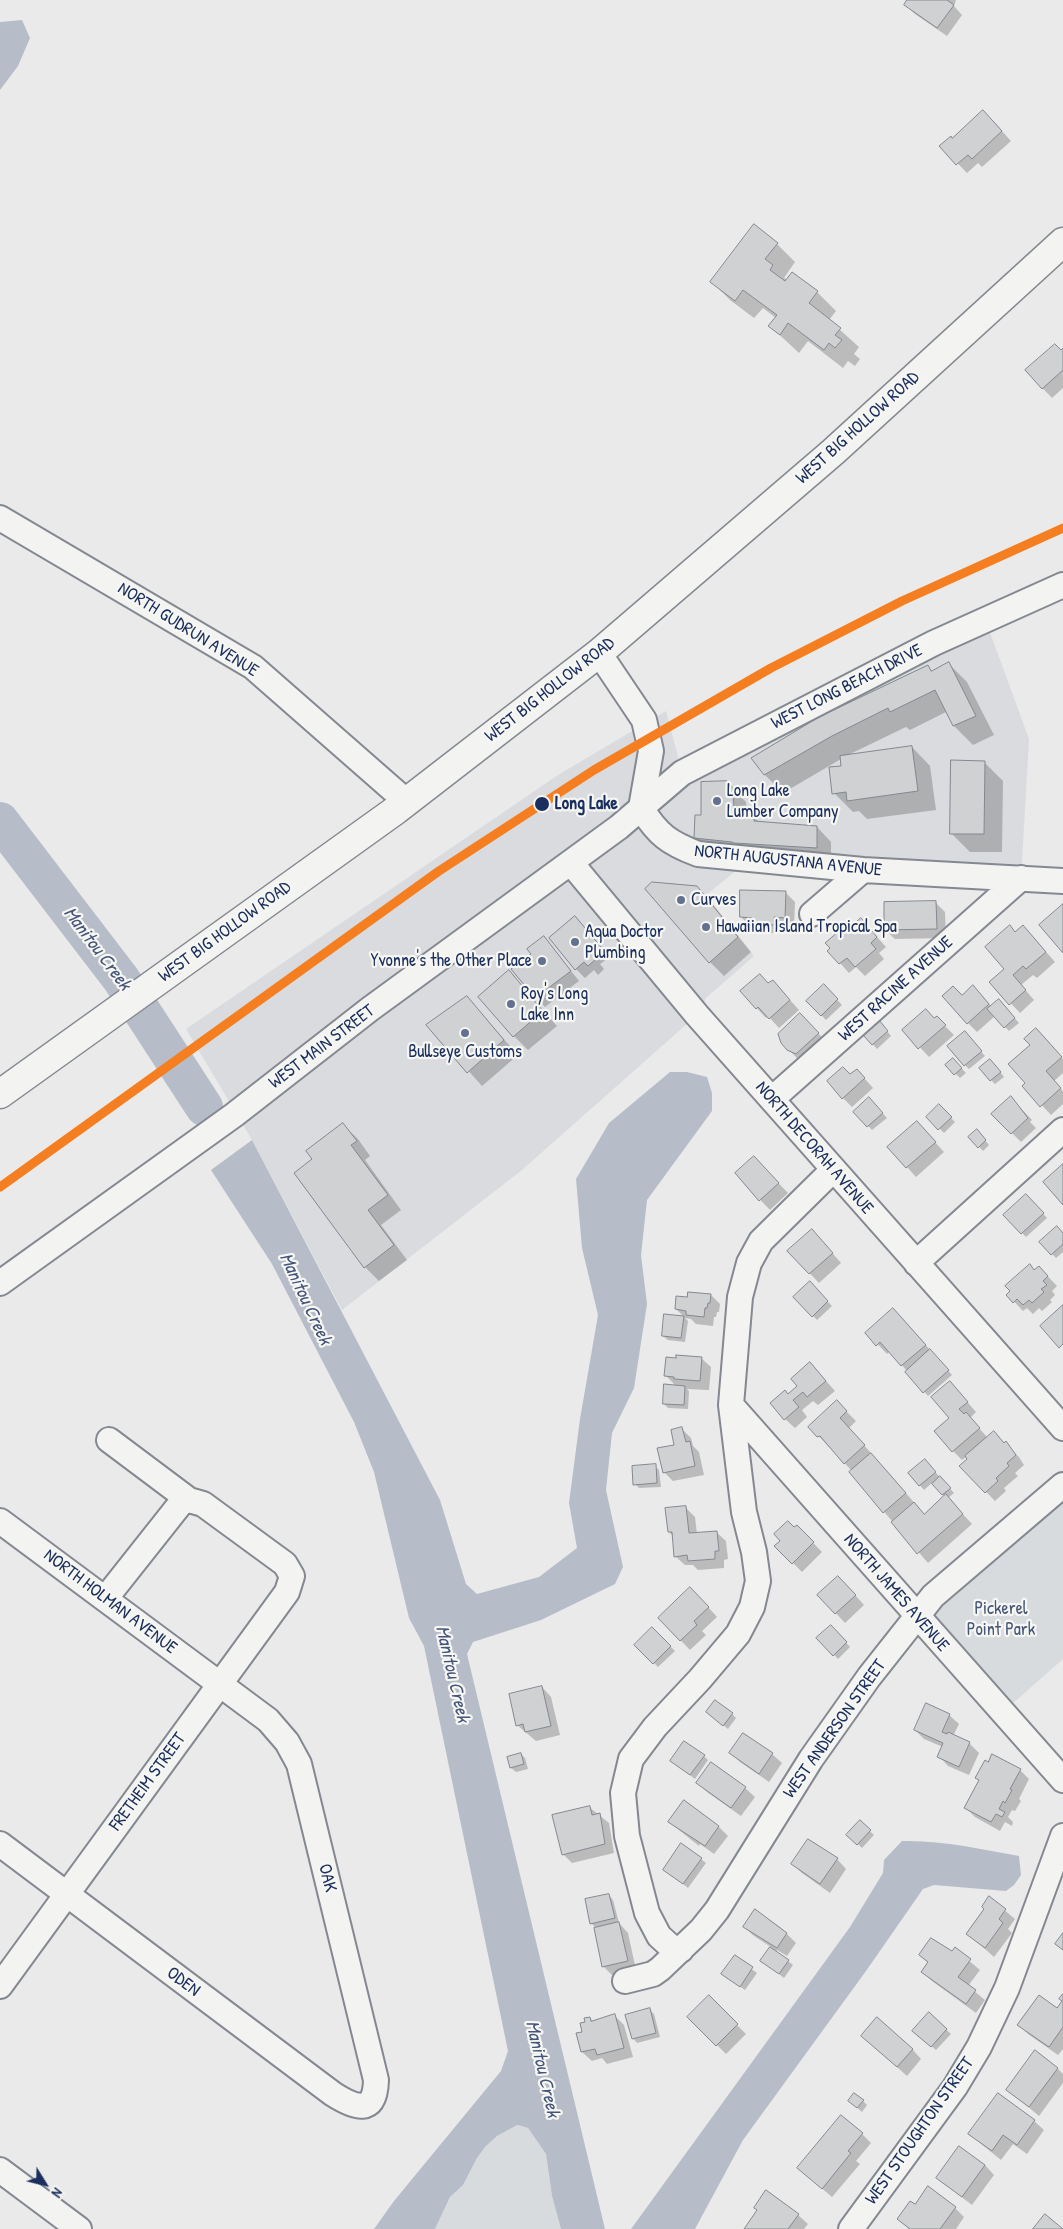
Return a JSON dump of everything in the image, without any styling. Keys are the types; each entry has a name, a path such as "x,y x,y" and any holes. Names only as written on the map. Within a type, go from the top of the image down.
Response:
{"main road":[{"name":"WEST BIG HOLLOW ROAD","path":"0,1094 407,802 599,653 833,452 1063,242"}],"street":[{"name":"NORTH GUDRUN AVENUE","path":"0,518 253,667 407,802"},
{"name":"WEST LONG BEACH DRIVE","path":"642,808 682,773 934,643 1063,585"},
{"path":"599,653 644,720 651,751 642,808"},
{"name":"WEST MAIN STREET","path":"0,1282 227,1120 370,1009 642,808"},
{"name":"NORTH AUGUSTANA AVENUE","path":"642,808 656,830 678,847 698,854 863,870 1063,881"},
{"name":"NORTH DECORAH AVENUE","path":"570,863 697,1015 1063,1428"},
{"path":"812,914 863,870"},
{"name":"WEST RACINE AVENUE","path":"772,1100 1021,878"},
{"path":"916,1263 1063,1130"},
{"path":"681,1950 670,1946 659,1936 647,1913 627,1836 623,1793 631,1760 655,1727 700,1679 738,1634 752,1607 758,1581 754,1552 744,1512 731,1405 740,1297 749,1263 762,1241 833,1170"},
{"name":"NORTH JAMES AVENUE","path":"731,1405 1063,1780"},
{"path":"105,1599 181,1503 188,1500 109,1440"},
{"name":"WEST ANDERSON STREET","path":"625,1981 653,1974 701,1930 717,1910 811,1759 868,1677 932,1596 1063,1485"},
{"name":"FRETHEIM STREET","path":"0,1986 287,1592 292,1576 285,1564 203,1504 188,1500"},
{"name":"NORTH HOLMAN AVENUE","path":"0,1520 220,1684"},
{"name":"OAK","path":"220,1684 268,1720 287,1742 299,1764 376,2080 376,2094 370,2102"},
{"name":"WEST STOUGHTON STREET","path":"850,2229 955,2087 979,2048 1007,1988 1063,1836"},
{"name":"ODEN","path":"0,1844 333,2094 352,2106 362,2106 370,2102"},
{"path":"0,2170 79,2229"}],"shaded area":[{"path":"985,619 1029,739 1021,878 750,859 705,896 754,956 706,998 697,1015 522,1170 342,1310 252,1140 186,1029 558,775 666,711 682,772"}],"green space":[{"name":"Pickerel Point Park","path":"1063,1485 1063,1659 1002,1713 917,1616"},
{"path":"516,2125 528,2128 546,2154 552,2196 561,2229 435,2229 450,2197 463,2185 485,2147 497,2136"}],"water":[{"path":"22,20 30,38 18,66 0,90 0,22"},
{"path":"670,1072 687,1072 707,1077 712,1093 712,1111 647,1200 641,1255 647,1304 634,1388 612,1433 606,1490 623,1567 615,1584 541,1620 473,1642 467,1654 605,2229 561,2229 552,2196 546,2154 528,2128 517,2125 497,2136 485,2147 463,2185 450,2197 435,2229 374,2229 394,2201 501,2071 508,2051 424,1646 409,1618 374,1472 354,1422 272,1264 211,1170 252,1140 440,1500 466,1584 477,1594 539,1577 577,1548 569,1503 580,1419 598,1315 582,1248 576,1179 609,1123"},
{"path":"902,1841 946,1843 1019,1856 1021,1875 1014,1885 1006,1891 934,1885 923,1889 743,2140 695,2229 631,2229 850,1927 883,1873 884,1860"}],"building":[{"path":"907,0 947,0 954,5 937,28 904,5"},
{"path":"983,110 1002,131 972,159 968,155 956,165 939,146 951,136 952,138"},
{"path":"754,224 778,243 765,259 773,265 770,270 785,281 792,272 818,291 809,303 841,328 835,335 842,340 835,348 829,343 824,350 788,323 780,335 768,326 777,315 743,290 735,301 710,282"},
{"path":"1055,344 1061,350 1063,348 1063,370 1042,389 1025,370"},
{"path":"949,662 976,716 953,726 935,690 890,712 888,708 832,736 764,775 751,758 819,717 928,665 931,671"},
{"path":"912,746 918,791 847,801 846,792 832,794 829,767 841,766 840,756"},
{"path":"951,760 985,761 984,834 950,834"},
{"name":"Long Lake Lumber Company","path":"727,781 732,787 735,815 755,815 754,821 817,826 817,848 734,843 694,838 695,815 701,815 701,782"},
{"path":"652,882 697,886 738,937 709,963 645,889"},
{"path":"740,890 786,891 785,918 774,917 774,925 752,924 752,918 740,917"},
{"path":"936,901 937,929 884,930 884,902"},
{"path":"1063,904 1063,953 1039,925"},
{"name":"Aqua Doctor Plumbing","path":"575,916 601,947 592,954 596,959 588,966 584,962 575,970 549,938"},
{"path":"861,918 877,937 871,943 876,949 855,967 847,958 839,964 827,951 830,948 825,943 846,925 849,928"},
{"path":"1010,925 1015,932 1023,925 1046,952 1026,969 1023,966 1013,975 1026,990 1009,1005 989,982 1004,969 985,947"},
{"name":"Yvonne's the Other Place","path":"544,936 571,971 535,998 511,969 531,954 527,949"},
{"name":"Roy's Long Lake Inn","path":"509,970 543,1011 513,1037 478,997"},
{"path":"760,974 768,983 773,980 790,1000 769,1019 758,1007 756,1009 740,991"},
{"path":"824,984 838,999 821,1016 806,1001"},
{"path":"973,985 989,1004 967,1024 942,996 953,986 962,995"},
{"name":"Bullseye Customs","path":"467,996 504,1040 467,1073 426,1025"},
{"path":"999,999 1015,1018 1004,1028 987,1009"},
{"path":"926,1009 934,1018 937,1016 946,1025 918,1049 902,1030"},
{"path":"800,1013 819,1033 796,1054 787,1050 781,1043 778,1034"},
{"path":"879,1020 888,1031 872,1045 863,1035"},
{"path":"1036,1028 1062,1057 1046,1071 1061,1088 1040,1107 1022,1086 1025,1083 1008,1064 1030,1045 1024,1039"},
{"path":"965,1031 982,1051 964,1066 947,1046"},
{"path":"953,1058 962,1068 954,1075 945,1065"},
{"path":"990,1059 1001,1072 990,1081 979,1068"},
{"path":"843,1067 850,1074 857,1069 865,1078 842,1099 827,1081"},
{"path":"1011,1096 1028,1118 1011,1134 991,1114"},
{"path":"869,1097 883,1113 867,1127 853,1112"},
{"path":"939,1104 952,1117 938,1130 926,1117"},
{"path":"917,1121 936,1142 906,1168 887,1147"},
{"path":"343,1123 357,1141 351,1145 388,1195 368,1210 394,1245 364,1268 294,1173 312,1159 306,1151"},
{"path":"977,1129 986,1140 978,1148 968,1137"},
{"path":"754,1156 779,1183 759,1201 735,1173"},
{"path":"1063,1164 1063,1205 1043,1182"},
{"path":"1026,1194 1044,1213 1021,1234 1003,1215"},
{"path":"1057,1226 1063,1233 1063,1244 1051,1255 1039,1242"},
{"path":"812,1229 833,1253 809,1274 787,1251"},
{"path":"1030,1264 1034,1270 1039,1266 1048,1276 1043,1281 1047,1285 1041,1289 1044,1292 1032,1303 1029,1300 1023,1305 1017,1299 1013,1303 1006,1295 1010,1291 1005,1286"},
{"path":"810,1281 828,1301 812,1317 793,1297"},
{"path":"688,1292 711,1294 710,1303 705,1308 704,1317 686,1315 686,1311 675,1309 676,1296 687,1297"},
{"path":"1063,1305 1063,1344 1059,1348 1040,1326"},
{"path":"893,1308 926,1345 901,1366 880,1342 876,1346 865,1333"},
{"path":"664,1314 684,1316 681,1338 662,1336"},
{"path":"930,1349 949,1370 923,1393 905,1372"},
{"path":"676,1355 702,1357 700,1381 674,1379 674,1377 664,1376 666,1357 676,1358"},
{"path":"810,1362 826,1381 807,1397 803,1392 793,1400 799,1407 784,1420 770,1403 785,1390 788,1394 797,1386 791,1379"},
{"path":"950,1381 968,1402 959,1409 964,1414 966,1412 980,1428 952,1452 934,1431 949,1418 931,1397"},
{"path":"664,1384 685,1386 684,1405 663,1404"},
{"path":"837,1400 847,1411 840,1418 865,1445 844,1464 820,1436 817,1437 808,1427"},
{"path":"682,1427 686,1442 690,1441 695,1466 663,1473 657,1448 674,1445 671,1430"},
{"path":"994,1431 1004,1443 1006,1441 1016,1455 1007,1463 1009,1466 996,1478 998,1481 985,1493 959,1466 967,1459 965,1456"},
{"path":"871,1453 906,1493 883,1513 849,1472"},
{"path":"925,1459 936,1472 919,1486 908,1473"},
{"path":"656,1464 657,1483 633,1485 632,1466"},
{"path":"940,1476 951,1488 942,1495 932,1484"},
{"path":"946,1494 963,1514 917,1554 891,1522 914,1502 924,1514"},
{"path":"686,1506 689,1533 717,1531 719,1551 715,1551 715,1559 688,1561 687,1555 674,1557 672,1532 668,1532 665,1508"},
{"path":"788,1521 794,1527 797,1525 814,1542 792,1564 774,1546 780,1541 774,1534"},
{"path":"838,1576 856,1595 835,1614 817,1595"},
{"path":"690,1587 709,1607 694,1621 697,1625 680,1641 658,1618"},
{"path":"831,1625 847,1642 833,1656 816,1638"},
{"path":"652,1627 671,1646 653,1664 634,1645"},
{"path":"542,1686 551,1726 525,1732 523,1724 516,1726 509,1694"},
{"path":"715,1700 733,1713 723,1726 706,1712"},
{"path":"926,1703 950,1714 942,1732 947,1734 948,1732 970,1742 959,1767 937,1757 943,1743 914,1730"},
{"path":"743,1733 773,1753 759,1774 729,1753"},
{"path":"684,1741 705,1755 690,1775 670,1761"},
{"path":"521,1753 524,1764 510,1768 507,1757"},
{"path":"992,1754 1021,1769 1005,1803 1003,1801 999,1809 1005,1812 1002,1817 996,1814 991,1822 964,1808 979,1780 975,1778 985,1760 988,1762"},
{"path":"711,1762 746,1787 731,1808 696,1783"},
{"path":"684,1800 719,1826 705,1846 668,1822"},
{"path":"590,1806 592,1815 600,1813 605,1844 562,1855 552,1815"},
{"path":"860,1820 871,1830 857,1845 846,1835"},
{"path":"808,1839 838,1858 820,1884 791,1864"},
{"path":"681,1843 702,1858 683,1884 663,1870"},
{"path":"609,1894 615,1918 590,1924 585,1899"},
{"path":"989,1896 1006,1909 999,1919 1003,1923 985,1948 966,1934 984,1909 982,1907"},
{"path":"755,1909 787,1933 777,1948 743,1927"},
{"path":"619,1922 628,1961 602,1967 594,1928"},
{"path":"1063,1933 1063,1950 1055,1944"},
{"path":"931,1938 952,1951 955,1947 971,1959 958,1977 976,1990 966,2004 921,1972 928,1962 919,1955"},
{"path":"770,1947 789,1960 779,1974 760,1961"},
{"path":"735,1955 753,1967 740,1987 721,1974"},
{"path":"1063,1994 1063,2027 1049,2047 1017,2025 1039,1995 1057,2008 1062,2001 1059,1999"},
{"path":"709,1995 738,2024 716,2046 687,2017"},
{"path":"650,2008 656,2033 632,2039 625,2015"},
{"path":"929,2012 947,2029 931,2047 912,2031"},
{"path":"615,2014 624,2048 597,2055 595,2049 581,2052 576,2033 582,2032 580,2023 585,2022 584,2018 590,2017 591,2021"},
{"path":"877,2017 913,2049 897,2067 861,2036"},
{"path":"1035,2050 1058,2068 1029,2107 1006,2090"},
{"path":"854,2093 864,2100 857,2108 848,2101"},
{"path":"998,2093 1035,2120 1017,2145 1003,2135 992,2151 968,2134"},
{"path":"841,2115 863,2133 848,2151 851,2153 822,2189 797,2168"},
{"path":"959,2146 985,2165 962,2197 936,2178"},
{"path":"928,2186 956,2207 940,2229 910,2229 897,2219 910,2201 915,2204"},
{"path":"766,2190 799,2214 788,2229 744,2229 757,2210 754,2208"},
{"path":"1045,2214 1063,2229 1033,2229"}],"waterway":[{"name":"Manitou Creek","path":"0,821 121,979 204,1107"}],"transit line":[{"path":"0,1187 439,871 594,770 771,668 902,601 1063,528"}],"place":[{"name":"Long Lake Lumber Company","path":"717,801"},
{"name":"Long Lake","path":"542,804"},
{"name":"Curves","path":"681,900"},
{"name":"Hawaiian Island Tropical Spa","path":"706,927"},
{"name":"Aqua Doctor Plumbing","path":"575,942"},
{"name":"Yvonne's the Other Place","path":"542,961"},
{"name":"Roy's Long Lake Inn","path":"511,1004"},
{"name":"Bullseye Customs","path":"465,1033"}]}
